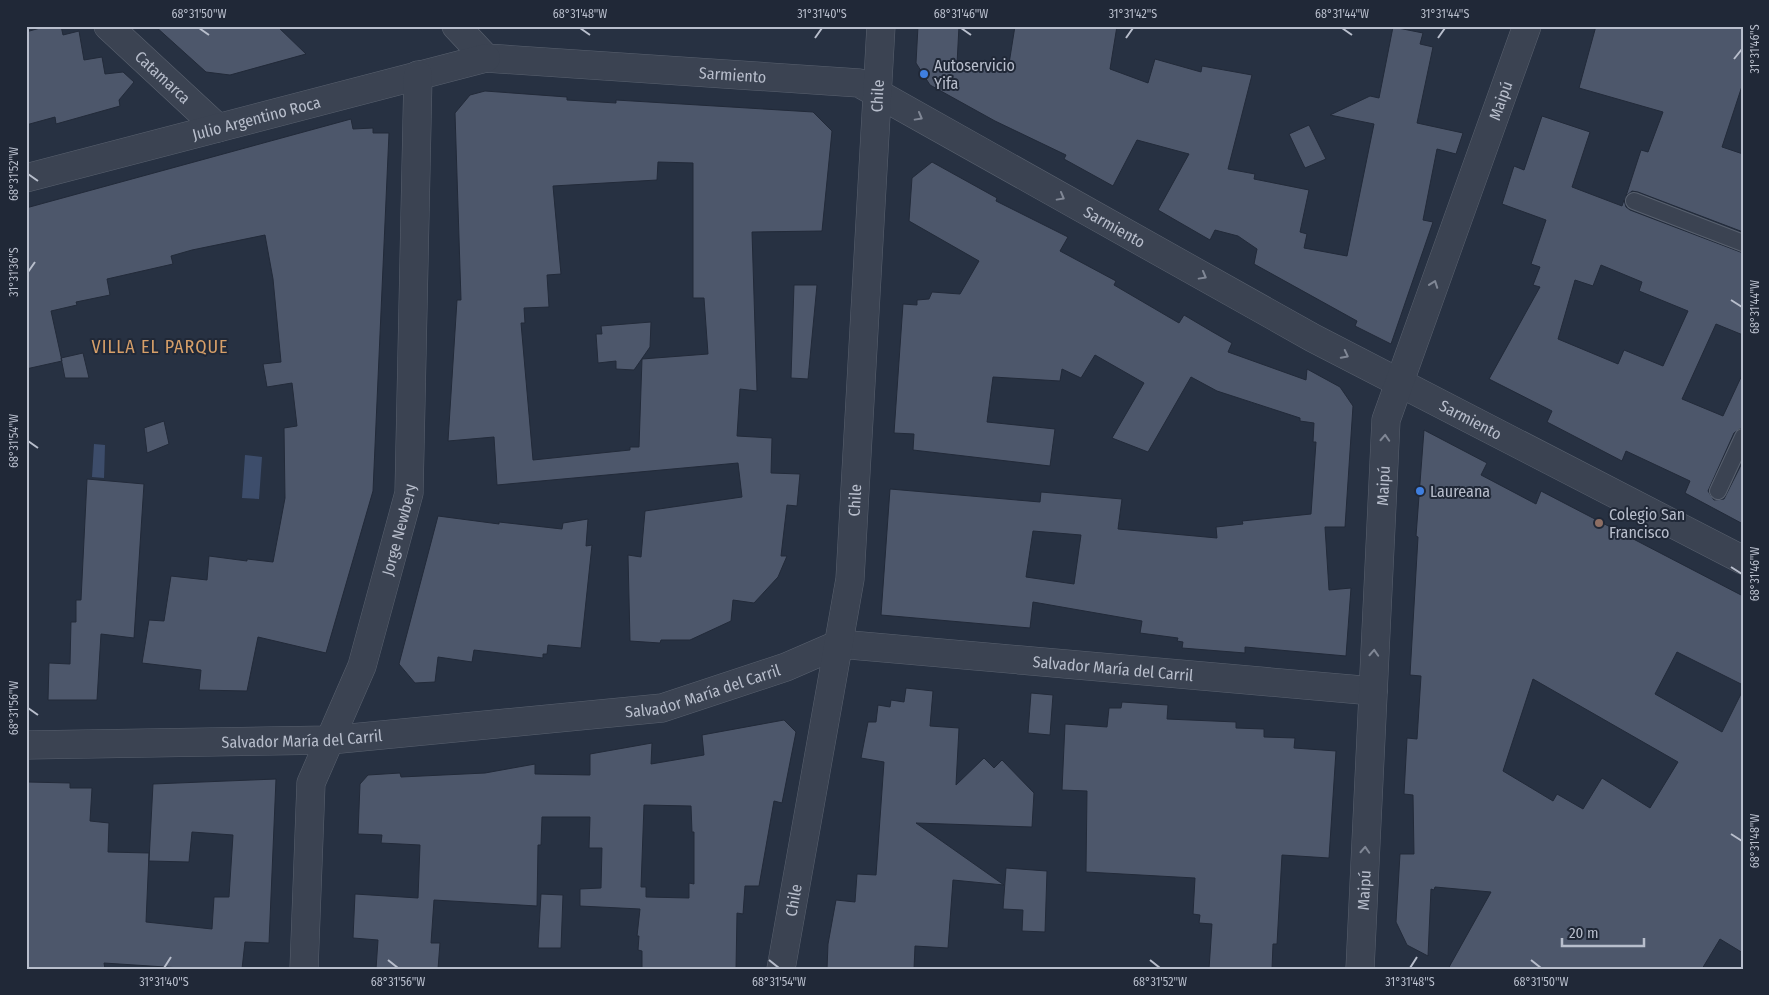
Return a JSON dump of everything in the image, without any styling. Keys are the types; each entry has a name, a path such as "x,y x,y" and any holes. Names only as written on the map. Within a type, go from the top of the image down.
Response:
{"street":[{"name":"Catamarca","path":"108,26 218,128"},
{"path":"456,26 486,58"},
{"name":"Chile","path":"781,969 850,579 881,26"},
{"name":"Maipú","path":"1367,965 1372,690 1386,420 1527,26"},
{"name":"Julio Argentino Roca","path":"26,178 486,58"},
{"name":"Sarmiento","path":"486,58 859,83 1313,338 1743,560"},
{"name":"Jorge Newbery","path":"304,969 311,782 362,666 409,493 418,75"},
{"name":"Salvador María del Carril","path":"26,745 330,740 662,708 786,667 838,644 1372,690"}],"lane":[{"path":"1634,201 1743,243"},
{"path":"1718,491 1743,437"}],"water":[{"path":"94,444 105,445 104,478 92,477"},
{"path":"245,455 262,457 259,499 242,498"}],"building":[{"path":"47,26 61,26 63,35 79,31 84,60 102,57 105,74 123,72 134,82 119,100 120,106 56,124 55,117 26,125 26,32"},
{"path":"155,26 277,26 306,54 230,75 206,72"},
{"path":"918,26 959,26 957,64 1008,70 1015,26 1117,26 1110,69 1148,83 1155,59 1201,72 1202,66 1252,75 1228,169 1255,174 1254,179 1309,190 1300,232 1307,234 1304,248 1347,256 1374,124 1330,115 1370,96 1379,98 1393,27 1423,33 1420,44 1433,47 1417,123 1463,133 1456,154 1437,149 1423,220 1433,222 1391,344 1355,326 1357,321 1254,264 1257,249 1238,236 1215,230 1210,240 1158,210 1189,154 1137,140 1113,186 1064,159 1066,155 995,121 930,85 916,63"},
{"path":"1596,26 1743,26 1743,83 1722,147 1743,154 1743,232 1638,192 1632,191 1626,196 1641,150 1648,152 1663,112 1579,88"},
{"path":"485,91 567,97 567,100 616,103 616,100 813,112 832,131 822,231 752,232 757,391 740,389 737,436 772,438 771,473 800,474 797,506 787,505 781,556 787,556 778,577 754,603 733,600 731,621 690,640 661,640 660,643 630,641 628,555 641,557 645,511 742,497 738,463 497,485 494,437 448,441 457,300 461,300 455,113 470,95","holes":["658,162 693,163 693,298 704,298 708,354 642,359 639,447 630,447 630,450 533,460 521,323 525,323 524,308 549,307 547,275 561,274 553,186 657,180"]},
{"path":"1542,116 1590,132 1572,187 1622,206 1624,200 1626,207 1630,210 1743,253 1743,335 1716,324 1682,399 1723,416 1743,373 1743,427 1734,433 1708,491 1714,500 1724,499 1743,461 1743,524 1685,493 1690,481 1626,451 1622,461 1547,422 1552,411 1489,379 1540,287 1533,285 1540,267 1531,264 1546,220 1502,204 1514,166 1524,170","holes":["1601,265 1642,282 1639,291 1688,311 1663,366 1624,350 1618,364 1558,339 1575,280 1593,286"]},
{"path":"351,119 353,129 373,128 373,133 389,133 373,491 326,653 258,637 247,691 199,690 201,670 142,663 149,620 164,621 171,576 207,580 209,556 273,562 285,498 284,428 297,426 292,383 267,387 263,364 281,362 273,279 265,235 192,250 171,256 173,264 107,279 110,295 76,302 77,305 51,311 62,361 26,369 26,208"},
{"path":"1309,125 1326,159 1305,168 1289,134"},
{"path":"932,162 997,198 996,201 1068,237 1060,251 1116,281 1114,285 1179,323 1184,315 1232,343 1228,352 1306,380 1307,369 1340,387 1353,406 1345,527 1325,527 1329,590 1351,588 1346,656 1245,647 1245,653 1182,648 1183,642 1177,641 1178,638 1140,633 1142,621 1033,602 1030,628 881,615 890,489 1040,502 1041,492 1122,499 1118,529 1217,538 1216,527 1243,524 1242,521 1311,514 1316,442 1313,442 1314,423 1300,421 1300,418 1217,391 1191,377 1148,452 1112,438 1144,383 1095,355 1081,378 1062,369 1060,381 993,377 987,422 1055,429 1050,466 913,450 914,434 894,433 903,304 917,305 917,300 929,299 932,292 960,294 979,261 909,221 912,178","holes":["1033,531 1081,535 1074,584 1026,577"]},
{"path":"794,285 817,285 808,379 791,378"},
{"path":"651,322 650,347 634,370 616,369 616,361 598,363 596,334 602,334 601,326"},
{"path":"83,353 89,378 65,378 61,358"},
{"path":"164,421 169,444 147,453 144,428"},
{"path":"1424,430 1487,463 1481,475 1536,504 1541,491 1743,596 1743,685 1677,652 1655,694 1722,732 1743,690 1743,953 1720,939 1702,969 1448,969 1491,892 1435,887 1434,890 1431,889 1428,956 1407,945 1396,922 1400,854 1414,854 1413,795 1404,794 1407,738 1417,739 1421,676 1410,675 1418,537 1416,536","holes":["1533,679 1678,762 1650,808 1602,778 1583,809 1557,794 1553,801 1503,771"]},
{"path":"87,479 144,484 134,638 101,634 97,700 48,700 49,663 70,664 71,622 76,622 76,600 81,600"},
{"path":"438,516 499,524 499,522 562,529 563,523 588,519 586,546 592,545 581,648 548,645 547,654 543,654 543,658 474,650 472,662 438,657 435,682 415,683 399,664"},
{"path":"906,688 933,691 930,726 959,728 956,785 984,758 994,768 1002,760 1034,793 1032,827 916,823 1004,885 953,880 948,948 915,946 914,969 827,969 828,944 836,900 855,902 857,874 876,875 884,762 861,758 868,722 876,722 878,705 890,707 891,700 904,702"},
{"path":"1031,693 1053,695 1050,735 1028,733"},
{"path":"1122,702 1168,705 1167,719 1236,722 1236,728 1264,729 1264,737 1295,738 1294,748 1336,751 1329,858 1282,855 1277,944 1273,944 1272,969 1209,969 1212,924 1199,923 1200,915 1193,914 1195,878 1086,872 1087,791 1062,790 1065,724 1107,727 1109,708 1121,708"},
{"path":"784,720 796,732 782,803 774,801 759,886 745,886 743,914 737,913 736,969 642,969 642,951 638,950 639,936 637,936 640,909 580,906 580,889 601,888 602,848 589,848 590,817 542,817 541,845 538,845 537,906 434,900 431,943 440,943 438,969 376,969 378,940 353,938 355,894 418,898 420,845 381,843 382,835 358,834 360,784 368,775 400,773 401,777 485,773 535,764 535,774 590,775 590,754 652,743 651,764 704,755 702,735","holes":["644,805 691,806 692,832 694,832 694,884 689,883 689,898 646,897 646,887 641,887"]},
{"path":"276,779 269,943 245,942 242,969 196,969 104,963 105,969 26,969 28,782 70,783 70,788 92,788 90,821 109,823 108,852 149,853 146,922 212,929 214,897 229,897 233,835 192,832 189,862 149,861 153,784"},
{"path":"1006,868 1047,871 1045,932 1022,931 1023,910 1003,909"},
{"path":"541,894 563,895 561,948 538,948"}],"place":[{"name":"Autoservicio Yifa","path":"924,74"},
{"name":"Laureana","path":"1420,491"},
{"name":"Colegio San Francisco","path":"1599,523"}],"district":[{"name":"VILLA EL PARQUE","path":"160,347"}]}
